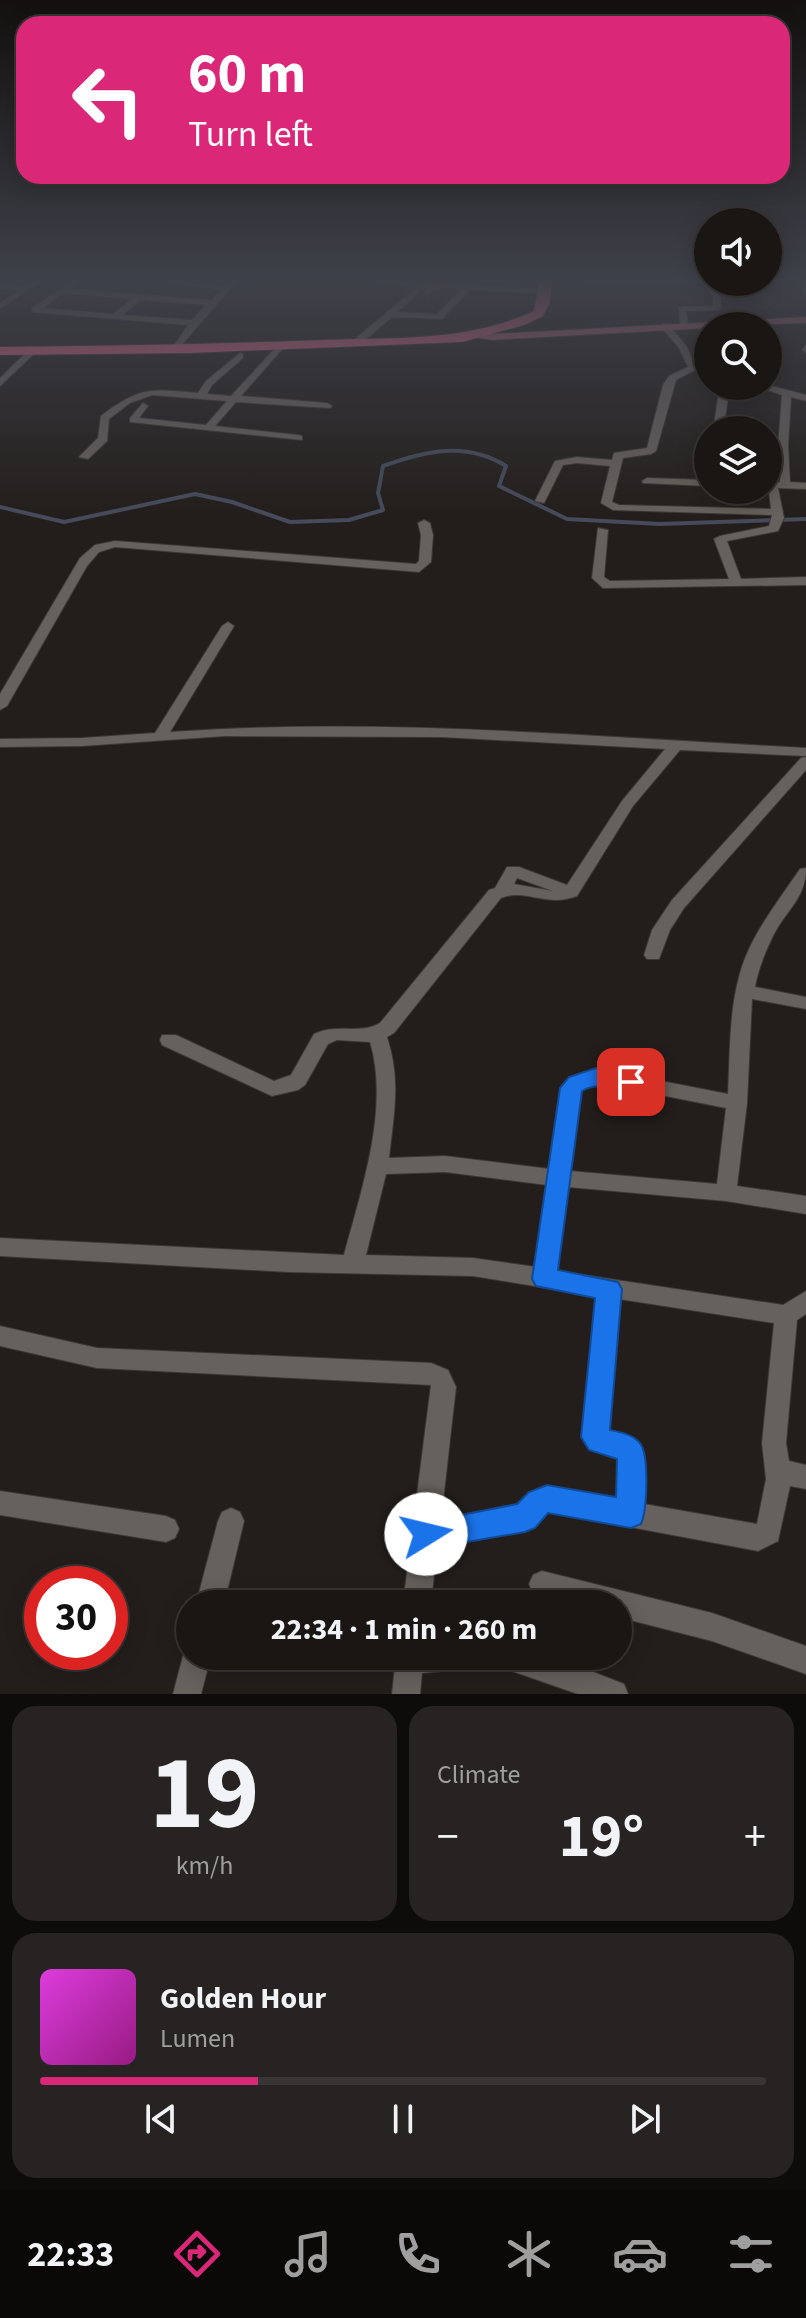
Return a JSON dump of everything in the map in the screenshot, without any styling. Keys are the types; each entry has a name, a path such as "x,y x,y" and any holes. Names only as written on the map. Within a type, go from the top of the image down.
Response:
{"street":[{"path":"0,383 25,359"},
{"path":"201,395 209,383 236,359"},
{"path":"208,428 268,359"},
{"path":"690,359 694,367 672,378 668,385 651,451 620,453 605,501 611,507 777,518"},
{"path":"84,457 103,439 104,418 127,401 157,392 327,406"},
{"path":"782,392 806,398"},
{"path":"787,393 783,446 785,485 806,486"},
{"path":"143,406 133,420 298,438"},
{"path":"540,501 559,463 577,460 616,463"},
{"path":"647,481 694,483"},
{"path":"736,582 720,539 766,533 777,518 774,504"},
{"path":"0,706 94,548 115,544 419,568 425,562 427,535 424,523"},
{"path":"602,530 598,578 604,584 806,581"},
{"path":"159,737 228,626"},
{"path":"0,743 82,742 225,732 442,733 806,752"},
{"path":"169,1040 272,1089 291,1085 298,1080 326,1035 377,1036 387,1028 495,894 512,888 556,897 571,892 627,804 676,745"},
{"path":"653,955 661,930 678,904 806,761"},
{"path":"726,1193 748,974 766,932 806,873"},
{"path":"745,991 806,1003"},
{"path":"352,1265 378,1166 387,1087 386,1064 377,1036"},
{"path":"545,1279 571,1088 586,1078 605,1077 737,1103"},
{"path":"378,1166 445,1164 726,1193 806,1205"},
{"path":"4,1252 473,1267 609,1289 796,1308 774,1443 779,1479 769,1532 758,1538 547,1499 539,1502 525,1517 426,1534"},
{"path":"609,1289 595,1437 631,1452 631,1514"},
{"path":"0,1336 97,1358 431,1374 440,1378 444,1387 419,1590"},
{"path":"779,1479 790,1473 806,1477"},
{"path":"0,1503 166,1529"},
{"path":"214,1590 231,1521"},
{"path":"542,1584 712,1627 806,1660"},
{"path":"187,1694 193,1670"},
{"path":"406,1694 409,1670"},
{"path":"552,1670 614,1694"}],"waterway":[{"path":"0,507 64,522 195,494 232,502 290,522 349,520 383,510 378,493 383,466 414,456 461,451 476,453 506,466 499,486 567,519 660,524 806,519"}],"route":[{"path":"426,1534 525,1517 539,1502 547,1499 631,1514 631,1452 595,1437 609,1289 545,1279 571,1088 577,1082 596,1076 631,1082"}]}
